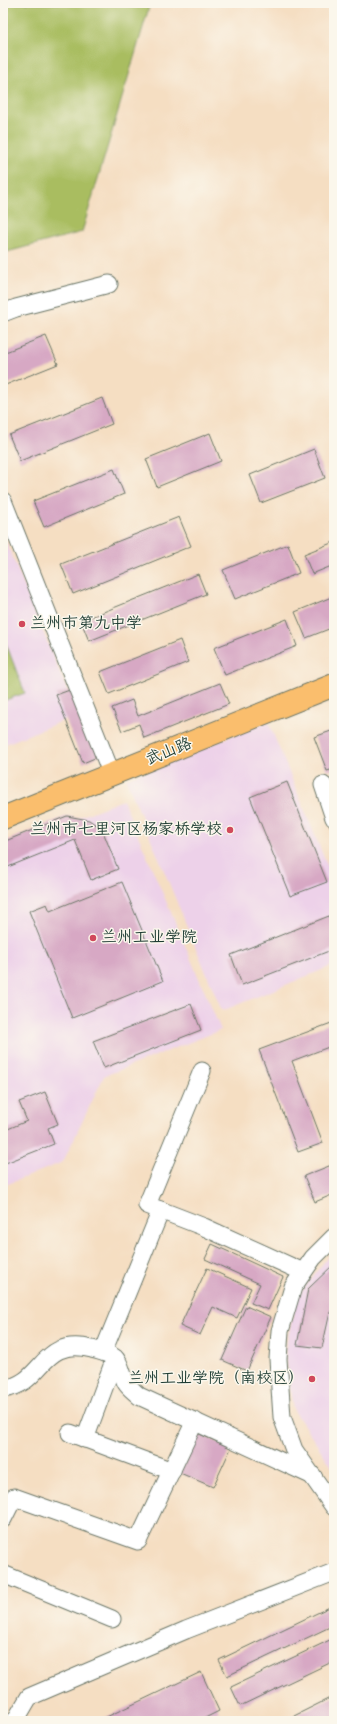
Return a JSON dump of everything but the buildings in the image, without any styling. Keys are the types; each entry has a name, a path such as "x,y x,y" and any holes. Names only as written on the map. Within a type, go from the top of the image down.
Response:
{"main road":[{"name":"武山路","path":"3,818 334,685"}],"street":[{"path":"3,313 16,308 109,284"},
{"path":"3,501 112,775"},
{"path":"323,785 334,818"},
{"path":"202,1071 147,1205 204,1227 303,1272"},
{"path":"162,1210 78,1436 172,1471"},
{"path":"334,1237 313,1258 293,1287 280,1331 278,1360 282,1417 294,1450 334,1507"},
{"path":"3,1389 10,1388 30,1377 45,1360 60,1349 78,1346 109,1355 127,1385 139,1396 313,1476"},
{"path":"3,1519 14,1497 138,1541 195,1422"},
{"path":"14,1721 29,1697 186,1630 334,1572"},
{"path":"3,1574 112,1619"}],"shaded area":[{"name":"兰州市第九中学","path":"3,534 77,715 3,745"},
{"name":"兰州市七里河区杨家桥学校","path":"268,721 334,882 334,965 222,1011 126,779"},
{"name":"兰州工业学院","path":"123,800 221,1030 104,1076 63,1162 3,1186 3,847"},
{"name":"兰州工业学院（南校区）","path":"334,1249 334,1470 293,1409 285,1350 297,1297"}],"green space":[{"path":"3,3 150,4 82,232 3,253"},
{"path":"3,636 25,693 3,701"}],"place":[{"name":"兰州市第九中学","path":"22,624"},
{"name":"兰州市七里河区杨家桥学校","path":"230,830"},
{"name":"兰州工业学院","path":"93,938"},
{"name":"兰州工业学院（南校区）","path":"312,1379"}]}
